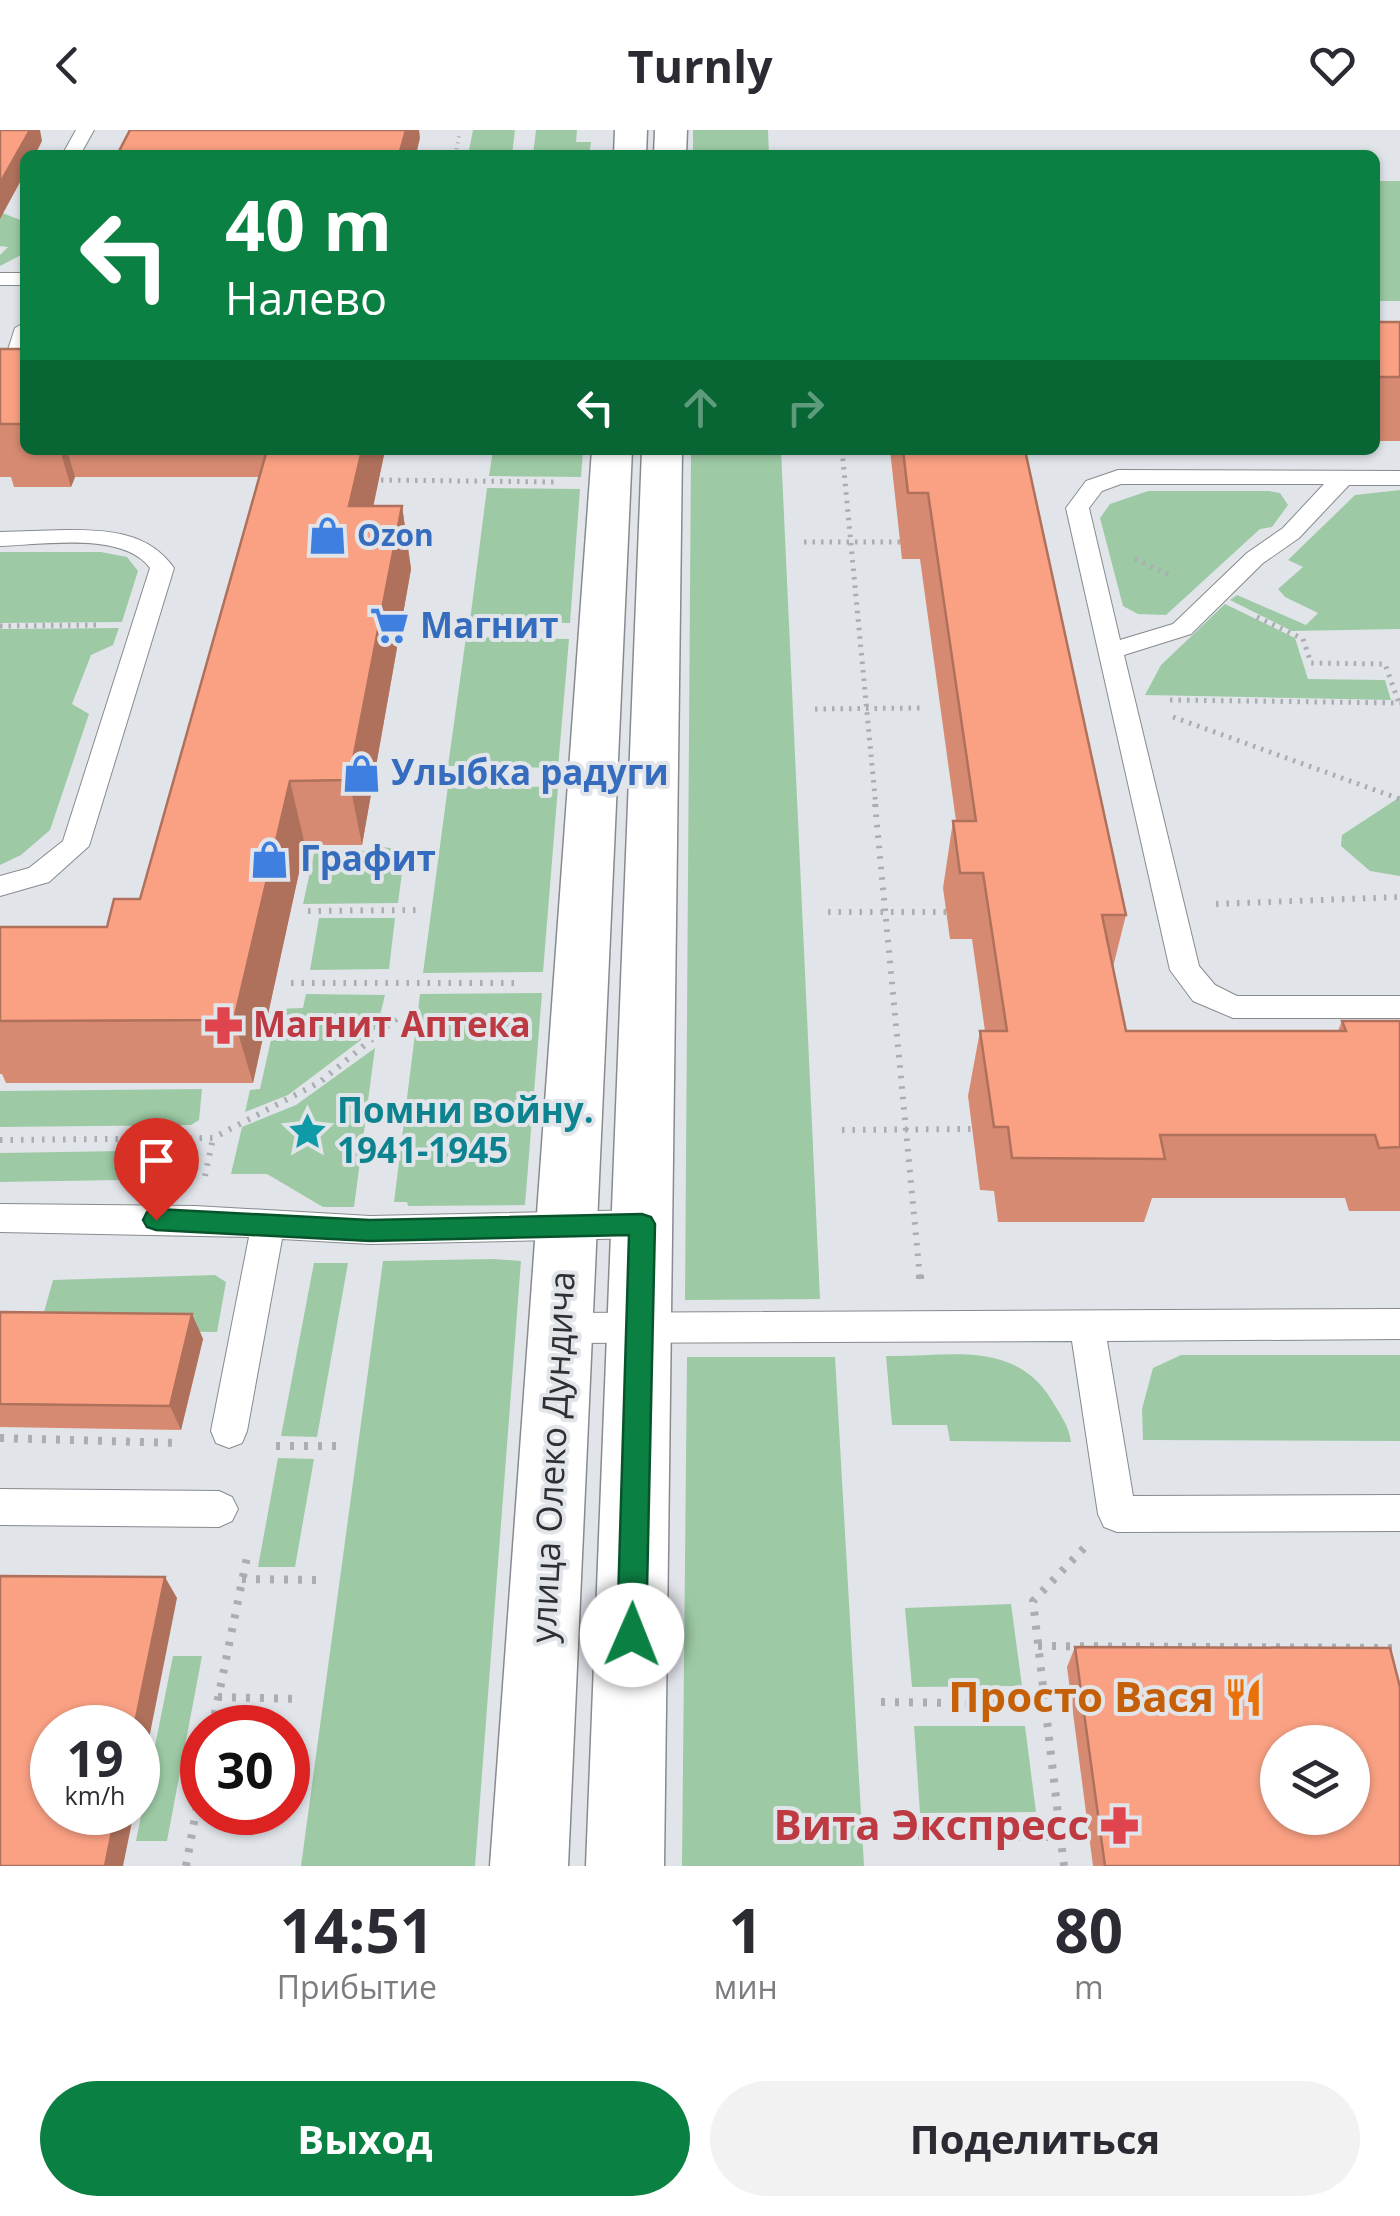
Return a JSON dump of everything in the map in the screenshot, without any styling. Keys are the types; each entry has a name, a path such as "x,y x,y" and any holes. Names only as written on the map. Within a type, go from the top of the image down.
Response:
{"street":[{"path":"625,1866 662,455"},
{"name":"улица Олеко Дундича","path":"529,1866 611,466"}],"lane":[{"path":"12,368 20,328"},
{"path":"1400,478 1115,464 1077,508 1186,970 1204,992 1233,1007 1400,1008"},
{"path":"1113,650 1182,629 1255,558 1291,533 1343,478"},
{"path":"0,539 108,539 147,548 162,568 75,846 40,875 0,886"},
{"path":"0,1218 194,1220 370,1230 642,1224"},
{"path":"229,1431 268,1226"},
{"path":"561,1328 1400,1324"},
{"path":"1087,1326 1117,1514 1400,1515"},
{"path":"0,1508 218,1509"}],"path":[{"path":"842,455 924,1324"},
{"path":"381,480 611,466"},
{"path":"804,542 900,542"},
{"path":"0,626 144,624"},
{"path":"457,629 602,630"},
{"path":"1124,702 1399,703 1385,664 1311,663 1304,639"},
{"path":"1124,702 1400,798"},
{"path":"815,709 922,708"},
{"path":"436,777 593,778"},
{"path":"1170,905 1400,898"},
{"path":"308,911 416,910"},
{"path":"828,912 946,912"},
{"path":"291,983 580,982"},
{"path":"0,1140 214,1138 242,1120 291,1100 376,1039 401,1014"},
{"path":"842,1130 972,1128"},
{"path":"0,1438 189,1443"},
{"path":"268,1446 339,1446"},
{"path":"1064,1866 1033,1601 1117,1514"},
{"path":"241,1579 321,1580"},
{"path":"1038,1646 1400,1648"},
{"path":"218,1697 302,1698"},
{"path":"881,1702 1044,1704"},
{"path":"186,1866 192,1835"},
{"path":"890,1836 1060,1836"}],"green space":[{"path":"473,130 515,130 513,150 469,150"},
{"path":"536,130 577,130 576,142 591,142 590,150 534,150"},
{"path":"693,130 768,130 769,150 693,150"},
{"path":"1380,181 1400,181 1400,301 1380,301"},
{"path":"0,212 20,220 20,256 0,266 0,255 8,247 0,246"},
{"path":"492,455 583,455 581,477 489,476"},
{"path":"691,455 781,455 820,1299 685,1300"},
{"path":"487,488 580,489 570,623 470,621"},
{"path":"1400,490 1400,629 1292,631 1230,600 1237,595 1306,625 1318,613 1285,597 1278,589 1303,567 1288,560 1355,495"},
{"path":"1148,491 1269,491 1280,493 1288,505 1272,527 1260,529 1166,615 1138,614 1123,606 1100,518 1110,504"},
{"path":"0,552 101,552 127,557 138,571 122,622 0,623"},
{"path":"1225,604 1295,638 1308,679 1385,680 1391,700 1145,695 1161,665"},
{"path":"119,628 113,645 91,655 72,704 89,714 50,830 21,855 0,865 0,629"},
{"path":"466,637 569,639 558,768 448,766"},
{"path":"448,786 558,787 543,972 423,973"},
{"path":"1400,797 1400,876 1370,871 1341,846 1342,835"},
{"path":"374,846 405,850 398,903 303,904 315,849 370,851"},
{"path":"319,918 395,918 389,969 310,970"},
{"path":"542,993 525,1205 408,1206 407,1202 394,1202 420,994"},
{"path":"306,994 385,995 377,1028 288,1095 245,1112 250,1090 260,1089 278,1009 303,1008"},
{"path":"375,1048 354,1207 323,1207 267,1174 231,1174 242,1127 296,1105"},
{"path":"202,1089 199,1120 191,1125 0,1127 0,1091"},
{"path":"186,1150 180,1179 0,1182 0,1153"},
{"path":"383,1261 521,1261 475,1866 301,1866 305,1835 310,1835 310,1800"},
{"path":"314,1263 348,1263 317,1437 281,1436"},
{"path":"215,1275 226,1282 217,1332 39,1330 53,1280"},
{"path":"978,1355 1018,1367 1036,1380 1051,1399 1071,1442 950,1441 947,1425 892,1425 886,1356"},
{"path":"1181,1355 1400,1355 1400,1441 1143,1440 1142,1409 1153,1368"},
{"path":"687,1357 835,1357 864,1866 682,1866"},
{"path":"278,1458 314,1459 295,1567 258,1567"},
{"path":"1011,1604 1022,1686 912,1687 905,1608"},
{"path":"173,1656 202,1656 193,1705 180,1705 180,1772 167,1841 136,1841 137,1835 160,1835 160,1721"},
{"path":"914,1726 1025,1726 1036,1812 920,1813"}],"building":[{"path":"0,130 30,130 0,183"},
{"path":"130,130 406,130 400,150 120,150"},
{"path":"1380,322 1400,322 1400,377 1380,377"},
{"path":"0,349 20,349 20,424 0,424"},
{"path":"266,455 361,455 349,506 402,506 349,780 290,781 234,1020 0,1021 0,927 107,927 114,899 140,899"},
{"path":"904,455 1026,455 1126,915 1102,915 1126,1031 1346,1031 1342,1021 1400,1021 1400,1147 1379,1148 1375,1135 1160,1135 1165,1159 1012,1158 1008,1127 994,1127 980,1031 1007,1031 983,873 960,873 953,821 976,821 928,493 908,493"},
{"path":"0,1312 192,1314 170,1406 0,1404"},
{"path":"0,1576 165,1577 139,1705 30,1705 30,1835 111,1835 105,1866 0,1866"},
{"path":"1075,1647 1390,1648 1400,1687 1400,1866 1105,1866"}],"place":[{"name":"Ozon","path":"327,536"},
{"name":"Магнит","path":"390,626"},
{"name":"Улыбка радуги","path":"361,773"},
{"name":"Графит","path":"270,859"},
{"name":"Магнит Аптека","path":"223,1025"},
{"name":"Помни войну. 1941-1945","path":"307,1131"},
{"name":"Просто Вася","path":"1244,1697"},
{"name":"Вита Экспресс","path":"1119,1825"}],"route":[{"path":"156,1220 370,1230 642,1224 632,1635"}]}
